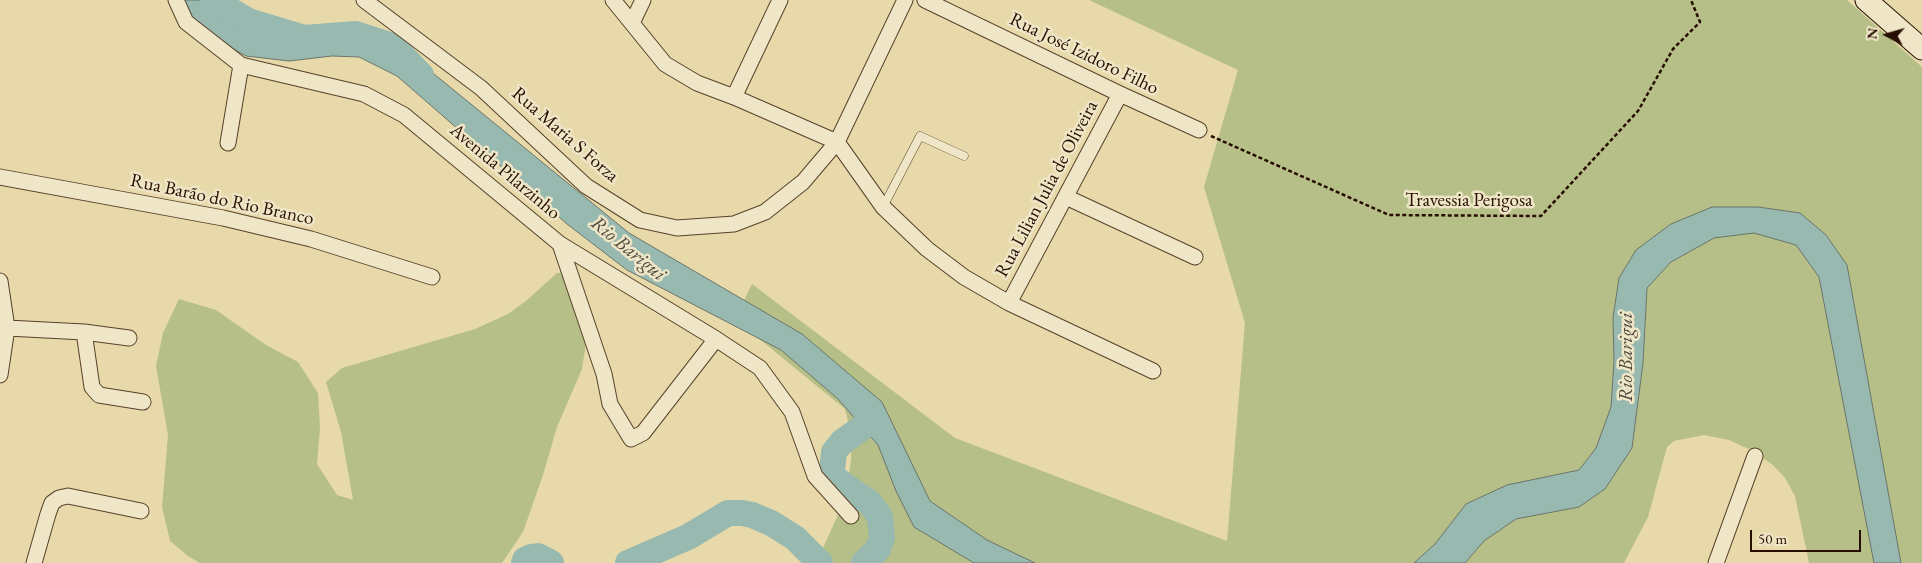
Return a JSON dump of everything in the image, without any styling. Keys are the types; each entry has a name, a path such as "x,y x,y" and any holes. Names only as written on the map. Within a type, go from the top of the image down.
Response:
{"main road":[{"path":"1866,0 1922,49"}],"street":[{"name":"Avenida Pilarzinho","path":"176,0 186,22 241,65 364,94 404,115 560,244 716,338 760,368 792,412 815,476 851,516"},
{"name":"Rua Maria S Forza","path":"364,0 481,88 586,186 640,220 677,228 734,224 765,212 803,182 837,142 905,0"},
{"path":"613,0 666,64 697,83 837,142 883,207 927,248 957,271 1010,303 1153,371"},
{"path":"632,23 643,0"},
{"path":"734,97 780,0"},
{"name":"Rua José Izidoro Filho","path":"925,0 1199,130"},
{"path":"228,143 241,65"},
{"name":"Rua Lilian Julia de Oliveira","path":"1010,303 1120,94"},
{"name":"Rua Barão do Rio Branco","path":"0,177 223,218 311,239 432,276"},
{"path":"1066,197 1195,257"},
{"path":"560,244 604,374 610,404 630,438 643,433 716,338"},
{"path":"0,281 1,298 7,328 0,375"},
{"path":"7,328 84,332 129,338"},
{"path":"84,332 92,387 99,395 143,402"},
{"path":"1716,563 1755,456"},
{"path":"34,563 52,503 59,498 68,496 141,511"}],"lane":[{"path":"883,207 920,136 964,156"}],"path":[{"name":"Travessia Perigosa","path":"1199,130 1389,215 1541,216 1638,110 1673,49 1700,22 1691,0"}],"green space":[{"path":"1089,0 1847,0 1922,67 1922,563 1809,563 1795,496 1785,478 1773,465 1753,451 1729,440 1704,435 1674,441 1667,447 1648,517 1624,563 816,563 838,515 847,486 851,460 851,434 845,409 735,319 752,284 955,438 1227,541 1245,323 1204,187 1238,70"},
{"path":"577,272 588,330 582,369 557,427 523,532 502,563 200,563 170,541 162,507 168,435 156,366 163,333 179,299 216,310 266,345 298,362 318,393 320,428 317,464 337,495 353,500 341,432 326,382 342,368 475,329 508,314 526,301 557,273"}],"water":[{"path":"182,0 211,0 241,22 298,44 368,38 412,56 629,233 802,334 882,402 930,501 987,540 1035,563 974,563 914,527 896,491 878,445 838,399 781,350 627,270 567,224 397,76 359,57 332,56 289,61 246,56 210,36 187,12"},
{"path":"1712,207 1758,207 1800,213 1826,235 1847,265 1901,563 1874,563 1819,277 1796,245 1754,233 1714,238 1671,262 1647,288 1643,363 1632,448 1605,489 1579,507 1516,519 1484,541 1465,563 1414,563 1435,544 1466,504 1507,485 1579,470 1596,448 1611,407 1614,361 1613,318 1619,278 1636,250 1671,224"}],"waterway":[{"name":"Rio Barigui","path":"213,0 248,21 304,38 356,34 393,46 421,75"},
{"path":"864,563 878,549 882,538 880,517 870,503 834,478 832,470 834,452 842,442 869,423"},
{"path":"628,563 688,537 728,513 752,515 771,523 795,538 820,563"},
{"path":"524,563 525,560 538,556 551,563"}]}
